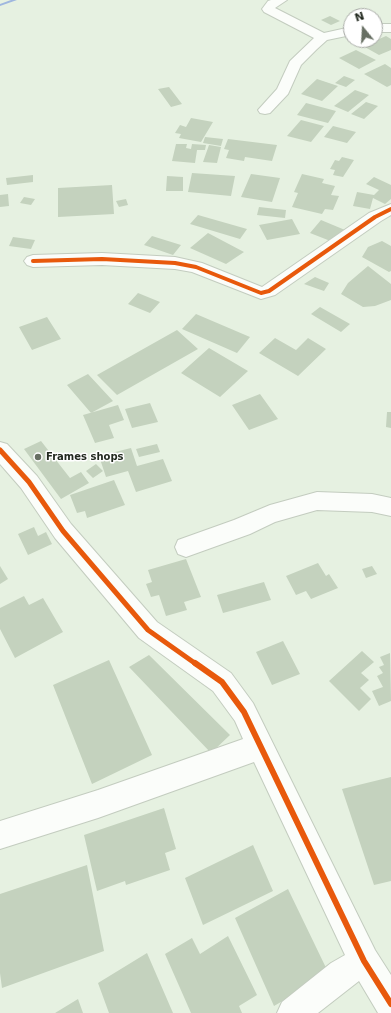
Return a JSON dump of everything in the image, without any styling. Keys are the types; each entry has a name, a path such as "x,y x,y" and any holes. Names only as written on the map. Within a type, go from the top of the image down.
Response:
{"street":[{"path":"281,0 272,4 268,9 323,37"},
{"path":"265,110 283,91 295,64 312,46 323,37 343,33"},
{"path":"33,260 102,259 175,263 196,266 261,293 269,292 375,217 391,208"},
{"path":"0,450 29,482 63,531 114,594 148,630 222,682 244,712 364,961 391,1004"},
{"path":"186,547 270,514 317,501 372,503 391,507"},
{"path":"0,835 54,819 156,785 260,746"},
{"path":"293,1013 342,974 364,961"}],"building":[{"path":"330,16 340,21 331,25 321,20"},
{"path":"386,36 391,39 391,50 379,55 367,48 383,48 383,37"},
{"path":"356,50 376,60 359,69 339,58"},
{"path":"385,64 391,68 391,85 387,87 364,74"},
{"path":"344,76 355,80 346,87 335,83"},
{"path":"317,79 338,86 322,101 301,94"},
{"path":"169,87 182,104 171,107 158,89"},
{"path":"355,90 369,95 348,112 334,106"},
{"path":"366,102 378,106 364,119 351,114"},
{"path":"306,103 336,111 328,123 297,115"},
{"path":"191,118 213,122 201,142 179,138 181,134 175,133 180,125 186,127"},
{"path":"301,120 324,126 311,142 287,136"},
{"path":"333,126 356,132 347,143 324,137"},
{"path":"205,137 223,139 221,146 203,143"},
{"path":"228,139 277,145 272,161 245,157 244,161 226,158 229,150 224,149"},
{"path":"176,144 187,144 186,148 191,149 192,144 206,145 205,150 197,150 195,163 172,161"},
{"path":"209,145 221,147 217,163 203,162"},
{"path":"342,157 354,160 343,177 333,175 335,170 330,169 335,160 339,161"},
{"path":"192,173 235,176 231,196 188,192"},
{"path":"251,174 280,178 272,202 241,197"},
{"path":"302,174 324,179 322,183 335,186 331,195 339,196 333,210 325,209 322,214 292,207 298,193 294,192"},
{"path":"33,175 33,182 7,185 6,178"},
{"path":"167,176 183,177 183,191 166,191"},
{"path":"374,177 391,185 391,199 385,204 373,198 370,209 353,206 357,192 374,195 379,190 366,184"},
{"path":"112,185 114,214 58,217 58,188"},
{"path":"8,194 9,206 0,207 0,195"},
{"path":"24,197 35,199 31,205 20,203"},
{"path":"126,199 128,205 119,207 116,201"},
{"path":"259,207 286,210 285,218 257,215"},
{"path":"198,215 247,229 240,239 190,224"},
{"path":"292,219 300,234 267,240 259,225"},
{"path":"321,220 345,230 333,242 310,233"},
{"path":"208,233 244,252 226,264 190,248"},
{"path":"152,236 181,245 173,255 144,245"},
{"path":"13,237 35,240 31,249 9,246"},
{"path":"382,241 391,246 391,271 389,272 362,257 368,247"},
{"path":"368,266 391,284 391,300 375,306 363,307 341,294 348,283"},
{"path":"315,277 329,283 324,291 304,284"},
{"path":"138,293 160,302 150,313 128,304"},
{"path":"320,307 350,324 341,332 311,314"},
{"path":"196,314 250,337 237,353 182,329"},
{"path":"47,317 61,339 32,350 19,327"},
{"path":"177,330 198,349 117,395 97,375"},
{"path":"275,338 296,350 308,338 326,349 298,376 259,353"},
{"path":"209,348 248,371 220,397 181,373"},
{"path":"88,374 113,401 91,413 67,385"},
{"path":"260,394 278,419 249,430 232,405"},
{"path":"150,403 158,422 132,428 125,409"},
{"path":"118,405 124,420 109,425 114,438 95,443 83,415"},
{"path":"387,412 391,412 391,428 386,427"},
{"path":"41,441 70,478 81,472 89,483 61,499 24,449"},
{"path":"157,444 160,452 139,457 136,449"},
{"path":"131,448 137,466 163,459 172,481 136,492 128,471 106,477 99,456"},
{"path":"96,464 103,471 93,478 86,471"},
{"path":"114,480 125,505 87,518 85,511 77,513 70,495"},
{"path":"34,527 38,536 46,532 52,544 28,555 18,534"},
{"path":"186,559 201,597 184,602 187,610 166,616 159,595 151,597 146,584 152,582 148,570"},
{"path":"318,563 326,576 329,574 338,588 311,599 306,591 296,595 286,576"},
{"path":"0,566 8,579 0,584"},
{"path":"372,566 377,574 366,578 362,569"},
{"path":"264,582 271,600 223,613 217,595"},
{"path":"24,596 29,605 43,598 63,632 15,658 0,629 0,608"},
{"path":"283,641 300,674 272,685 256,652"},
{"path":"362,651 374,662 361,673 369,680 360,688 371,699 359,711 329,681"},
{"path":"390,653 391,701 379,706 372,691 383,687 377,676 383,673 379,667 384,665 380,657"},
{"path":"149,655 230,735 211,753 129,667"},
{"path":"109,660 152,755 92,784 53,685"},
{"path":"391,777 391,881 374,885 342,789"},
{"path":"164,808 176,849 165,853 170,870 126,885 125,881 97,891 84,835"},
{"path":"253,845 273,891 203,925 185,878"},
{"path":"87,865 104,951 2,988 0,973 0,894"},
{"path":"288,889 329,974 274,1006 235,918"},
{"path":"228,936 257,995 239,1006 242,1013 191,1013 165,954 192,938 200,954"},
{"path":"147,953 173,1013 109,1013 98,983"},
{"path":"78,999 83,1013 55,1013"}],"waterway":[{"path":"0,5 15,0"}],"cycle path":[{"path":"33,261 102,259 175,263 196,267 261,293 269,291 375,217 391,209"},
{"path":"0,450 29,482 63,531 148,630 222,682 244,712 364,961 391,1004"}],"place":[{"name":"Frames shops","path":"38,457"}]}
